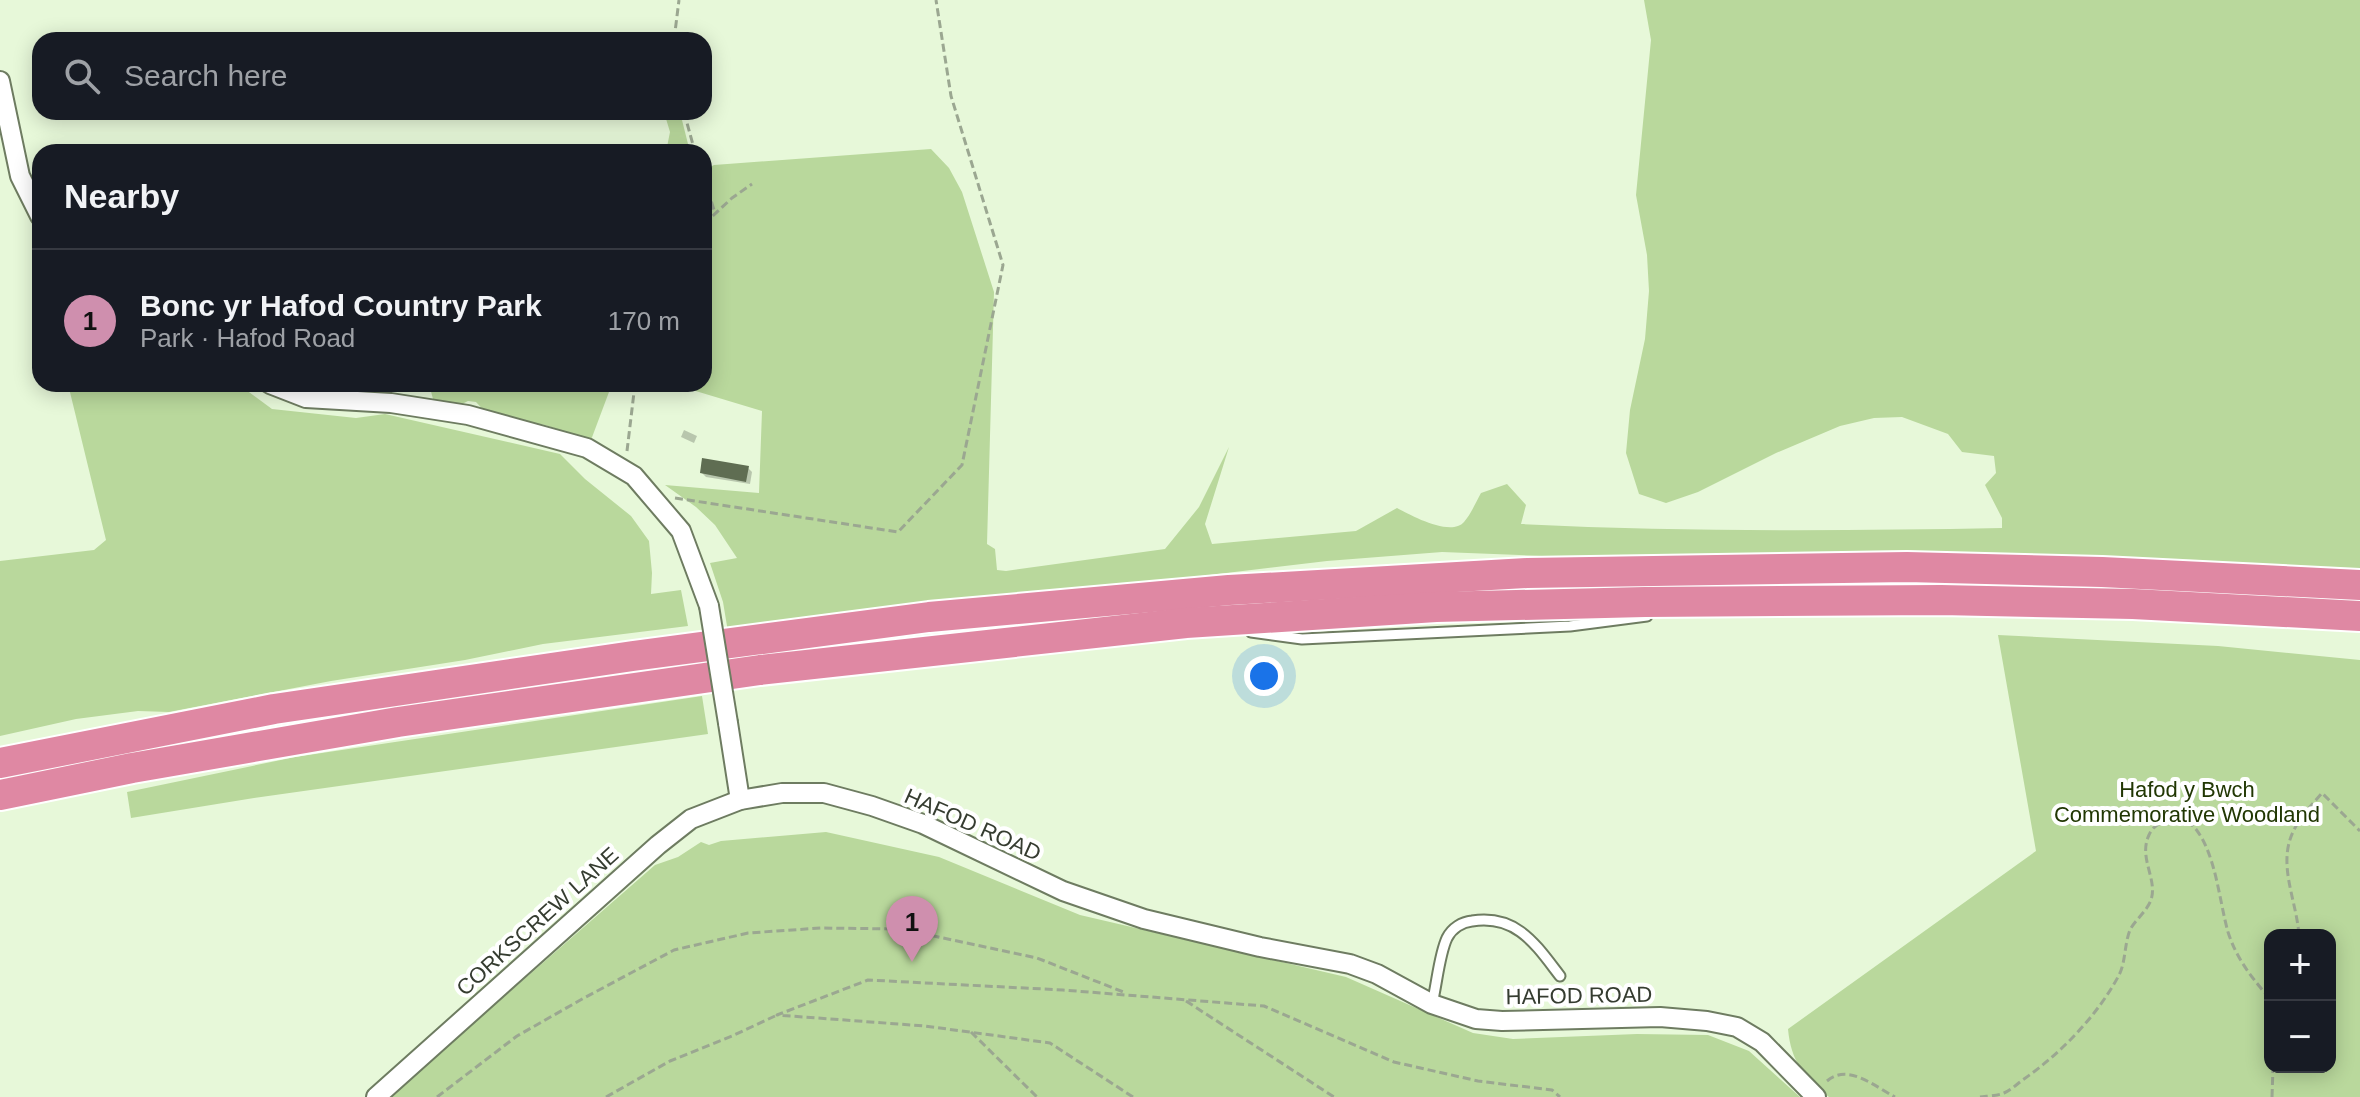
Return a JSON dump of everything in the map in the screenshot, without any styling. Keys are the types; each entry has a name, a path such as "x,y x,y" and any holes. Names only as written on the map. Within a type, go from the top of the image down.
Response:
{"highway":[{"path":"0,763 274,709 618,658 929,617 1229,590 1527,573 1907,567 2102,572 2360,585"},
{"path":"0,795 132,768 398,722 760,670 1186,623 1436,607 1941,600 2117,604 2360,616"}],"street":[{"path":"0,81 20,176 32,200"},
{"path":"291,392 306,398 391,403 468,415 587,448 634,476 681,531 709,606 740,800"},
{"name":"HAFOD ROAD","path":"740,800 782,793 824,793 872,806 923,824 1063,891 1144,919 1260,947 1350,964 1377,974 1432,1004 1476,1019 1660,1017 1737,1027 1762,1042 1815,1096"},
{"name":"CORKSCREW LANE","path":"376,1097 658,845 691,819 740,800"}],"lane":[{"path":"1675,612 1749,603"},
{"path":"1186,623 1302,639 1570,626 1660,614"},
{"path":"1432,1004 1448,936 1466,921 1484,919 1510,925 1529,937 1560,976"}],"path":[{"path":"675,32 679,0"},
{"path":"650,494 898,532 962,465 1003,265 951,96 936,0"},
{"path":"686,120 693,144"},
{"path":"712,216 752,184"},
{"path":"712,204 715,213"},
{"path":"625,471 634,392"},
{"path":"2298,929 2285,863 2288,842 2297,824 2322,793 2360,831"},
{"path":"1980,1097 2004,1096 2043,1066 2075,1035 2120,975 2130,931 2152,899 2151,878 2144,855 2147,839 2151,829 2169,820 2180,820 2193,826 2208,849 2229,935 2243,967 2264,992"},
{"path":"437,1097 517,1036 674,950 748,933 821,928 901,929 1037,958 1131,995"},
{"path":"606,1097 670,1061 868,980 1264,1006 1394,1062 1478,1081 1552,1090 1560,1097"},
{"path":"1182,999 1334,1097"},
{"path":"777,1015 925,1026 1050,1043 1133,1097"},
{"path":"971,1032 1037,1097"},
{"path":"1815,1096 1830,1077 1842,1073 1855,1075 1895,1097"},
{"path":"2272,1097 2273,1073"}],"green space":[{"path":"1644,0 2360,0 2360,573 1442,552 938,602 728,632 723,602 710,563 737,558 715,525 665,485 759,493 762,411 699,392 712,392 714,165 931,149 949,168 962,192 994,292 987,544 995,549 997,570 1165,549 1199,507 1229,447 1205,524 1212,544 1356,531 1397,508 1431,524 1458,526 1467,519 1481,493 1507,484 1526,505 1521,524 1761,530 2002,528 2002,518 1985,485 1996,473 1994,456 1962,452 1948,434 1902,417 1874,418 1840,426 1776,453 1698,492 1666,503 1639,494 1626,453 1630,410 1645,339 1649,291 1647,255 1636,195 1651,40"},
{"path":"666,120 682,120 688,144 668,144 670,132"},
{"path":"70,392 249,392 272,409 356,418 385,414 560,454 631,516 649,541 651,594 681,590 688,626 543,644 169,712 138,711 76,719 0,736 0,561 94,550 106,540"},
{"path":"431,392 609,392 591,440 545,425 489,416 476,402 468,401 460,405 433,399"},
{"name":"Hafod y Bwch Commemorative Woodland","path":"1998,635 2218,646 2360,660 2360,1097 1829,1097 1806,1075 1796,1059 1788,1029 2036,851"},
{"path":"702,696 708,734 131,818 127,792 295,757"},
{"path":"826,832 939,857 1080,915 1346,977 1473,1033 1513,1039 1637,1034 1708,1035 1749,1051 1800,1097 389,1097 655,865 678,857 701,842 709,845 721,841"}],"building":[{"path":"702,458 749,466 746,482 700,473"}],"place":[{"name":"Bonc yr Hafod Country Park","path":"912,962"}]}
